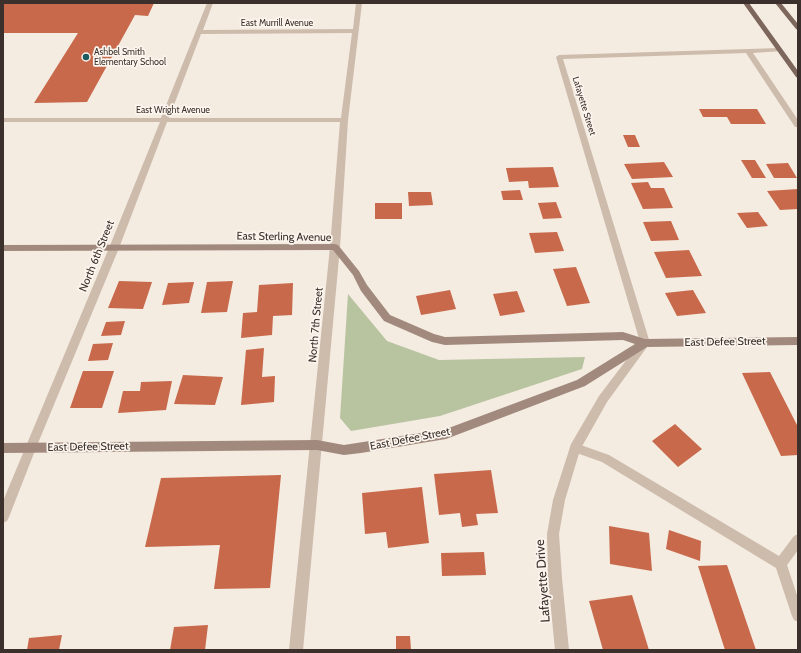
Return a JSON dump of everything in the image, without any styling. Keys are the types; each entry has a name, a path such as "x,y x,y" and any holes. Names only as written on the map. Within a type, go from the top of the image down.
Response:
{"main road":[{"path":"746,3 798,76"},
{"path":"778,3 798,28"},
{"name":"East Sterling Avenue","path":"3,248 335,248 356,273 364,288 387,318 432,338 445,341 623,336 645,343"},
{"name":"East Defee Street","path":"3,448 318,445 344,450 446,434 581,383 645,343 798,341"}],"street":[{"name":"North 6th Street","path":"3,517 30,448 114,248 210,3"},
{"name":"North 7th Street","path":"296,650 318,445 335,248 344,120 358,3"},
{"name":"East Murrill Avenue","path":"199,32 355,31"},
{"path":"748,51 780,50"},
{"path":"748,51 798,124"},
{"name":"Lafayette Street","path":"645,343 559,57 748,51"},
{"name":"East Wright Avenue","path":"3,120 344,120"},
{"name":"Lafayette Drive","path":"562,650 555,578 553,534 559,500 575,448 602,398 645,343"}],"lane":[{"path":"575,448 605,458 781,564 798,616"},
{"path":"781,564 798,540"}],"green space":[{"path":"348,294 387,341 439,360 585,357 582,369 440,416 351,431 340,418"}],"building":[{"path":"3,3 154,3 148,16 135,15 87,102 34,103 78,33 3,33"},
{"path":"699,109 757,109 766,124 731,124 727,117 703,117"},
{"path":"623,135 635,135 640,147 628,147"},
{"path":"741,160 755,160 766,178 752,178"},
{"path":"664,162 673,177 632,179 624,164"},
{"path":"788,163 797,178 774,178 766,164"},
{"path":"553,167 559,187 529,188 528,181 509,182 506,168"},
{"path":"648,182 651,188 664,188 673,208 643,209 631,183"},
{"path":"798,189 798,209 780,210 767,191"},
{"path":"520,190 523,200 503,200 501,191"},
{"path":"408,192 431,192 433,205 409,206"},
{"path":"556,202 562,218 543,219 538,203"},
{"path":"375,203 402,203 402,219 375,219"},
{"path":"758,212 768,226 747,228 737,213"},
{"path":"671,221 679,240 651,241 643,222"},
{"path":"557,232 564,251 535,253 529,233"},
{"path":"689,250 702,276 666,278 654,252"},
{"path":"576,267 590,303 567,306 553,269"},
{"path":"119,281 152,282 143,309 108,308"},
{"path":"233,281 227,312 201,313 207,282"},
{"path":"194,282 189,303 162,305 168,283"},
{"path":"293,283 292,315 273,316 272,335 241,338 243,313 257,312 259,285"},
{"path":"450,290 456,309 421,315 416,296"},
{"path":"693,290 706,313 677,316 665,293"},
{"path":"517,291 525,312 500,316 493,294"},
{"path":"125,321 121,335 101,336 106,322"},
{"path":"113,343 108,360 88,361 93,344"},
{"path":"264,348 262,377 275,376 274,402 241,405 246,350"},
{"path":"83,371 114,371 102,408 70,408"},
{"path":"770,372 798,427 798,455 781,456 742,373"},
{"path":"183,375 223,377 215,405 174,404"},
{"path":"172,381 166,410 118,413 123,391 140,391 141,382"},
{"path":"675,424 702,449 678,467 652,441"},
{"path":"491,470 498,513 476,514 478,525 462,527 460,513 439,515 434,474"},
{"path":"281,475 270,588 214,589 220,545 145,547 161,478"},
{"path":"422,487 429,543 388,548 386,532 365,534 362,493"},
{"path":"609,526 649,533 652,571 610,564"},
{"path":"669,530 701,541 700,561 666,549"},
{"path":"484,552 486,575 442,576 441,553"},
{"path":"727,565 756,650 725,650 698,566"},
{"path":"632,595 649,650 603,650 589,601"},
{"path":"208,625 205,650 170,650 174,627"},
{"path":"62,635 59,650 27,650 29,638"},
{"path":"396,636 410,636 411,650 396,650"}],"place":[{"name":"Ashbel Smith Elementary School","path":"86,57"}]}
